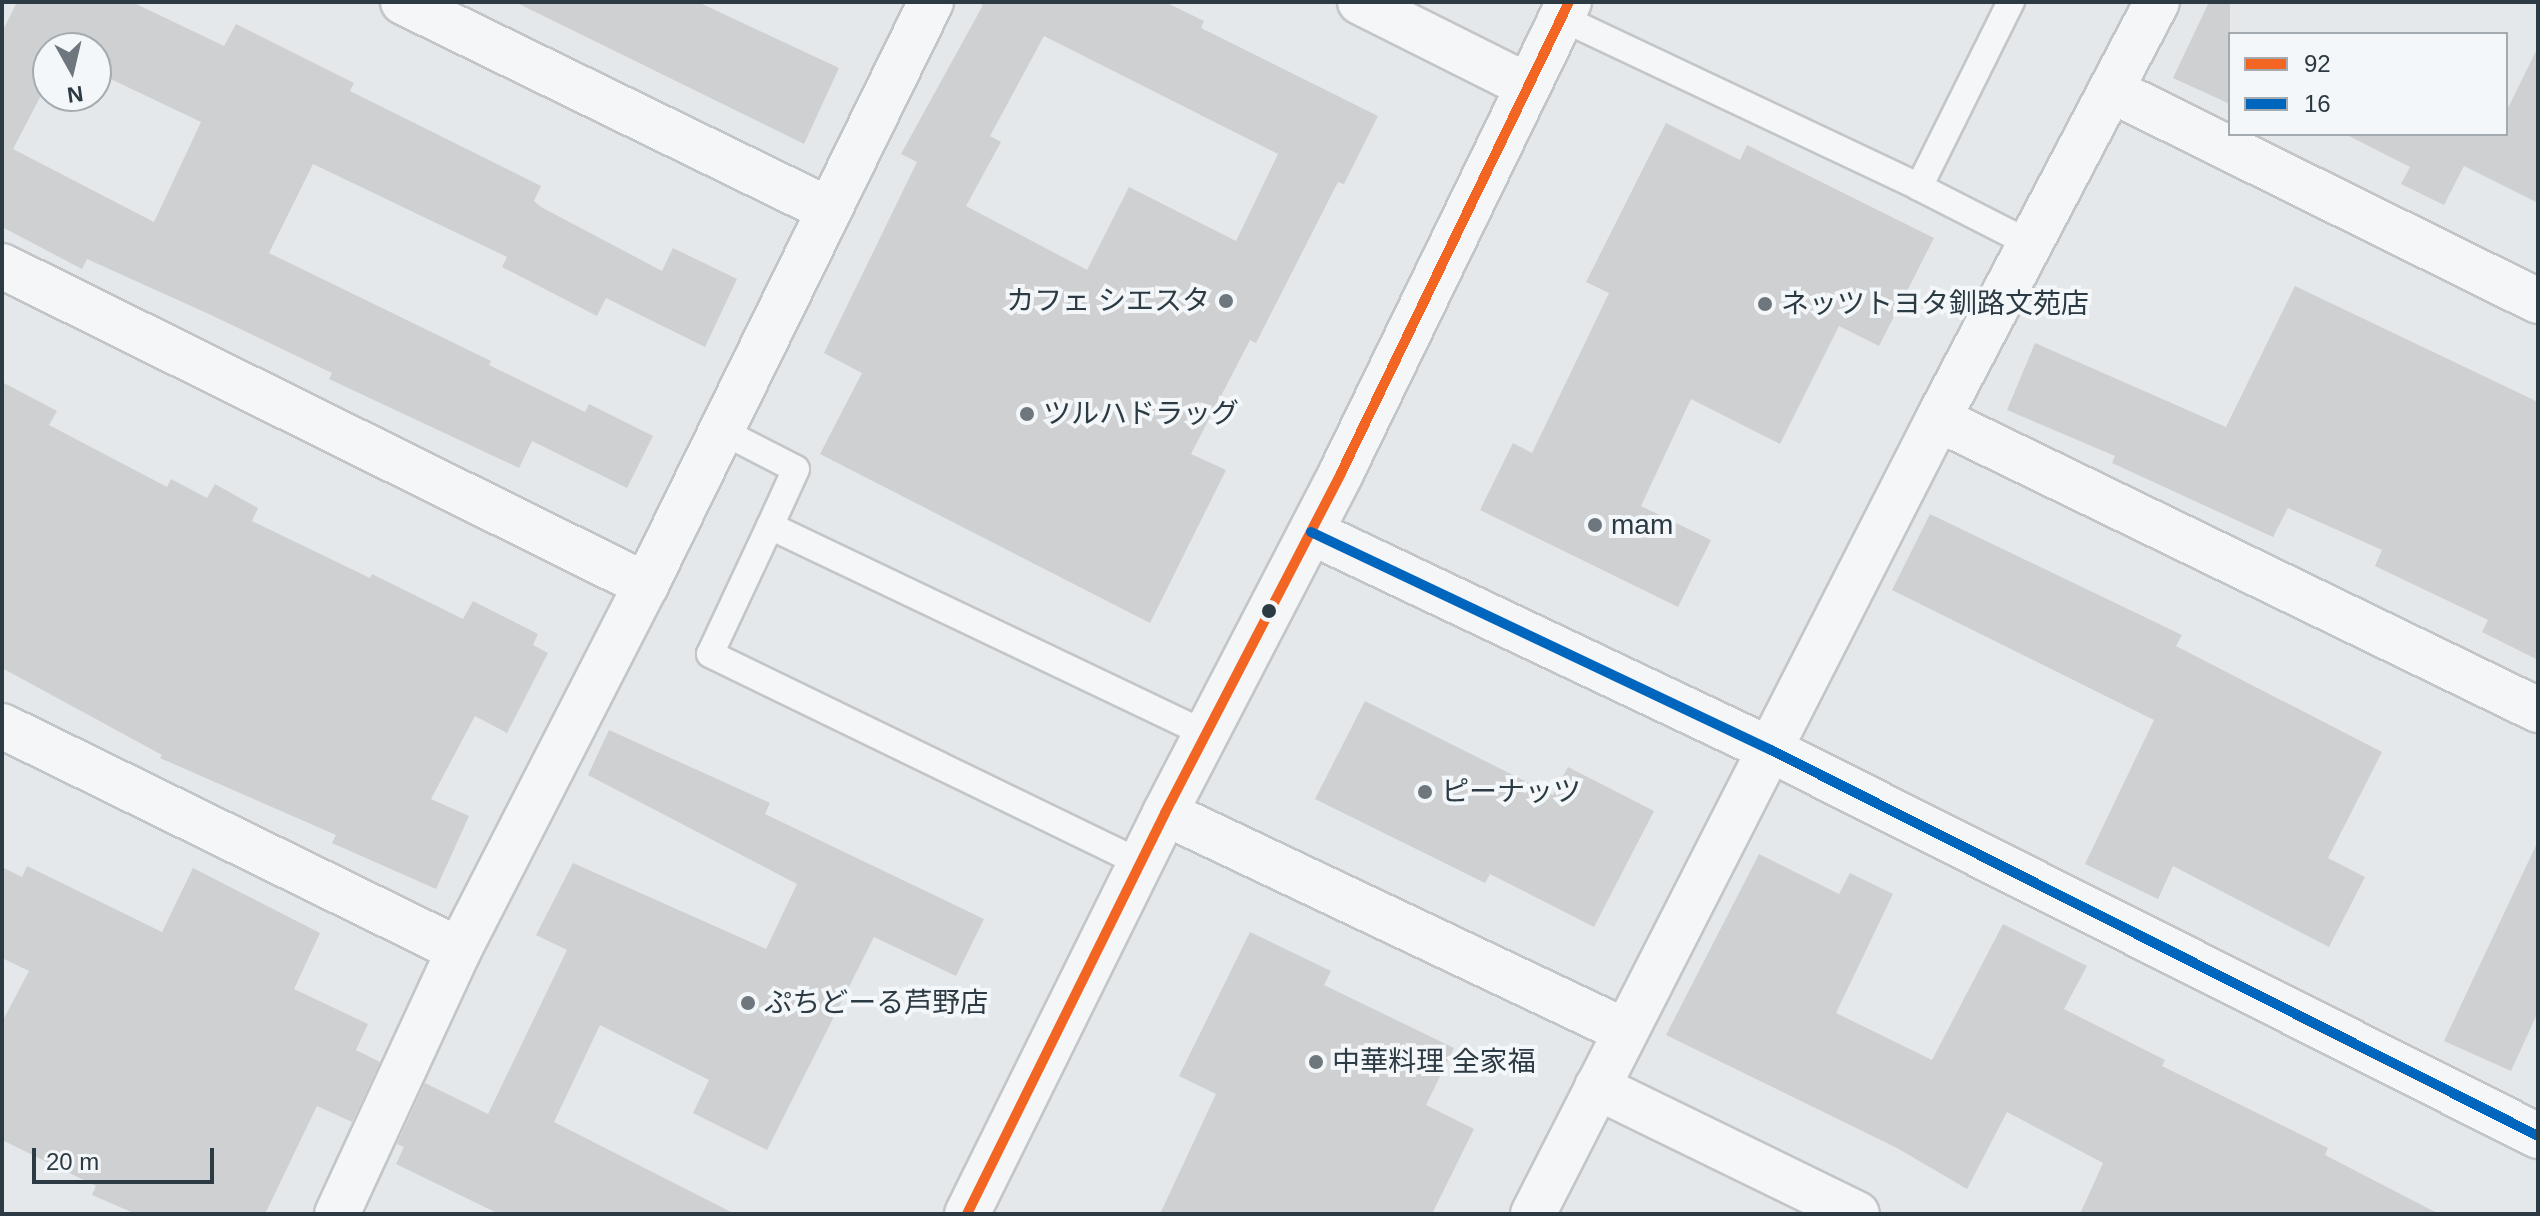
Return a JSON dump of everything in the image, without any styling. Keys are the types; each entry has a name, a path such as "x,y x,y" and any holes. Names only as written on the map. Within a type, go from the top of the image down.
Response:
{"street":[{"path":"403,2 827,209"},
{"path":"337,1214 459,950 646,585 827,209 931,2"},
{"path":"1360,2 1528,86"},
{"path":"1533,1214 1938,419 2157,2"},
{"path":"967,1214 1165,813 1311,532 1566,10"},
{"path":"2111,90 2538,301"},
{"path":"2,266 646,585"},
{"path":"1938,419 2538,710"},
{"path":"1311,532 1771,750 2538,1136"},
{"path":"2,726 459,950"},
{"path":"1165,813 1625,1031"},
{"path":"1597,1087 1857,1214"}],"lane":[{"path":"1919,187 2011,2"},
{"path":"1566,10 2031,244"},
{"path":"720,430 796,469 710,654 1140,863"},
{"path":"770,526 1207,734"}],"building":[{"path":"17,2 132,2 224,46 236,24 354,83 350,91 541,186 534,201 541,207 662,271 673,248 737,279 705,347 606,298 597,316 502,267 507,257 313,164 269,253 491,361 489,365 585,412 589,404 653,436 627,488 532,441 519,468 329,379 332,373 211,315 87,259 82,269 2,227 2,32","holes":["32,32 112,32 112,80 201,122 154,222 13,149 32,112"]},
{"path":"515,2 698,2 839,68 804,144"},
{"name":"ツルハドラッグ","path":"976,2 1165,2 1204,21 1201,28 1378,116 1344,184 1338,182 1256,343 1250,340 1191,454 1226,470 1150,623 820,454 862,373 824,353 917,162 901,154 983,5","holes":["1044,36 1278,154 1236,241 1129,187 1087,270 966,206 1001,142 990,136"]},
{"path":"2209,2 2230,2 2228,103 2173,78"},
{"path":"2538,47 2538,203 2464,166 2444,205 2401,184 2410,167 2349,136 2508,136 2508,108"},
{"path":"1666,123 1740,160 1747,145 1934,238 1879,346 1839,326 1780,444 1691,399 1641,506 1711,540 1678,607 1480,510 1513,443 1532,453 1609,293 1586,282"},
{"path":"2295,286 2538,402 2538,660 2482,632 2488,620 2375,566 2382,550 2288,508 2273,537 2112,463 2115,456 2007,410 2035,343 2226,427"},
{"path":"2,382 57,411 49,425 167,487 171,479 207,498 215,484 258,508 252,521 370,578 372,574 463,619 473,601 538,634 533,645 548,653 507,733 475,716 431,799 469,816 436,889 332,843 336,835 160,758 162,755 2,668"},
{"path":"1930,514 2182,635 2176,646 2382,752 2328,858 2365,877 2329,947 2173,866 2158,899 2085,864 2154,720 1892,590"},
{"path":"1365,701 1553,795 1568,767 1654,811 1594,927 1490,874 1485,883 1315,799"},
{"path":"609,730 770,803 765,814 984,919 956,976 874,937 767,1150 693,1113 709,1080 600,1025 554,1122 735,1214 499,1214 396,1164 404,1147 397,1144 425,1083 488,1114 567,950 536,935 573,863 766,949 797,884 588,775"},
{"path":"2538,841 2538,1012 2511,1071 2444,1041"},
{"path":"1759,854 1839,894 1850,873 1893,894 1836,1013 1932,1060 2003,924 2087,966 2064,1009 2165,1060 2162,1066 2328,1148 2325,1155 2439,1214 2080,1214 2103,1163 2007,1112 1967,1189 1897,1148 1666,1035"},
{"path":"27,866 162,932 193,868 320,933 294,989 368,1024 356,1050 380,1062 352,1122 317,1106 265,1214 136,1214 92,1195 96,1186 2,1140 2,1022 29,971 2,958 2,867 22,877"},
{"name":"中華料理 全家福","path":"1250,932 1331,971 1324,985 1454,1048 1426,1105 1474,1129 1432,1214 1160,1214 1216,1094 1179,1076"}],"transit line":[{"name":"92","path":"967,1214 1165,813 1341,473 1569,2"},
{"name":"16","path":"1311,532 1771,750 2538,1136"}],"place":[{"name":"カフェ シエスタ","path":"1226,301"},
{"name":"ネッツトヨタ釧路文苑店","path":"1765,304"},
{"name":"ツルハドラッグ","path":"1027,414"},
{"name":"mam","path":"1595,525"},
{"name":"ピーナッツ","path":"1425,792"},
{"name":"ぷちどーる芦野店","path":"748,1003"},
{"name":"中華料理 全家福","path":"1316,1062"}]}
